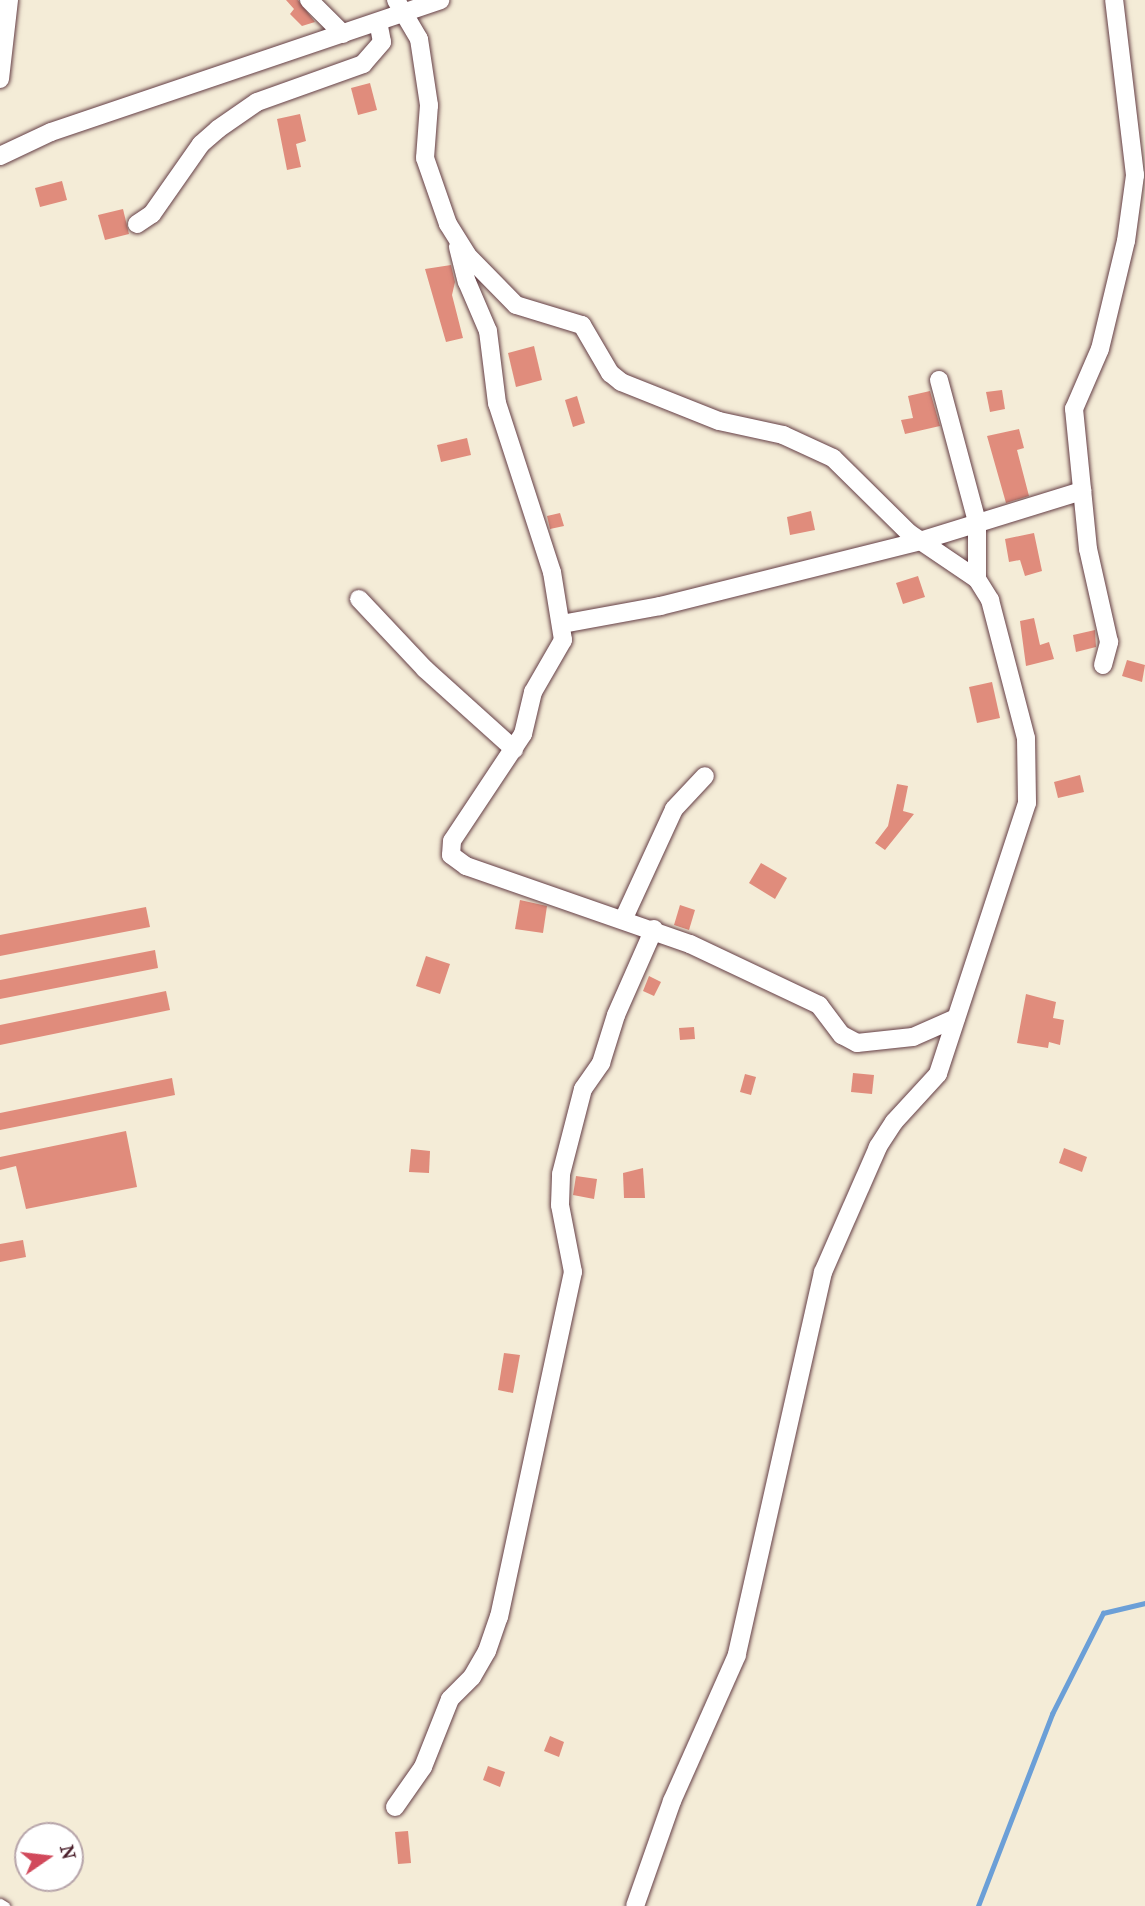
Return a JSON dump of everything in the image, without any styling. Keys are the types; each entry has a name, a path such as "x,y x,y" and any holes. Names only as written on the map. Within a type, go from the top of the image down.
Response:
{"street":[{"path":"0,79 9,0"},
{"path":"309,0 343,34"},
{"path":"0,156 51,132 378,22 399,6 440,0"},
{"path":"1103,665 1109,642 1088,549 1073,409 1100,349 1126,241 1135,175 1114,0"},
{"path":"399,6 419,39 427,79 425,158 457,240 467,282 488,331 497,403 552,572 563,640 533,692 523,734 452,841 451,855 466,866 654,929 819,1005 842,1035 858,1043 913,1037 956,1018"},
{"path":"137,224 152,214 201,144 218,129 257,102 363,64 382,42 378,22"},
{"path":"457,240 516,305 582,325 610,373 621,382 719,421 783,435 833,458 920,541 977,579 990,600 1026,738 1027,803 938,1074 894,1122 878,1147 823,1272 737,1655 672,1801 635,1906"},
{"path":"939,380 977,522 977,579"},
{"path":"562,624 660,606 920,541 1082,491"},
{"path":"359,599 425,668 514,749"},
{"path":"623,920 674,809 705,776"},
{"path":"395,1807 423,1767 450,1699 472,1677 487,1651 499,1617 573,1272 560,1205 561,1174 583,1089 601,1063 633,973 654,929"}],"lane":[{"path":"0,1903 5,1906"}],"building":[{"path":"286,0 298,0 315,22 302,26 290,14 294,9"},
{"path":"370,83 377,110 358,115 351,88"},
{"path":"300,114 306,141 296,144 301,167 287,170 277,119"},
{"path":"62,181 67,200 40,207 35,188"},
{"path":"123,209 129,234 105,240 98,215"},
{"path":"451,265 455,282 452,295 463,338 446,342 425,269"},
{"path":"534,346 542,380 516,387 508,353"},
{"path":"1002,390 1005,409 990,412 986,392"},
{"path":"930,391 940,426 905,434 901,420 913,418 908,396"},
{"path":"577,396 585,423 573,427 565,400"},
{"path":"1019,429 1024,448 1017,450 1029,496 1006,503 987,436"},
{"path":"467,438 471,455 441,462 437,445"},
{"path":"811,511 815,530 790,535 787,517"},
{"path":"560,513 564,526 550,529 547,516"},
{"path":"1034,533 1042,571 1025,576 1020,560 1009,562 1005,539"},
{"path":"918,576 925,597 903,604 896,583"},
{"path":"1034,618 1040,645 1049,642 1054,659 1026,666 1020,621"},
{"path":"1095,630 1096,647 1076,652 1073,635"},
{"path":"1127,660 1145,665 1142,682 1122,676"},
{"path":"992,682 1000,718 977,723 969,687"},
{"path":"1080,775 1084,792 1058,798 1054,782"},
{"path":"897,784 908,786 903,811 914,814 885,850 875,843 888,826"},
{"path":"761,863 787,878 775,899 749,883"},
{"path":"520,900 547,906 543,933 515,929"},
{"path":"680,905 695,910 689,930 674,925"},
{"path":"146,907 150,927 0,956 0,935"},
{"path":"155,950 158,968 0,999 0,980"},
{"path":"426,956 450,964 440,994 416,986"},
{"path":"649,976 661,982 654,996 643,991"},
{"path":"166,991 170,1010 0,1045 0,1025"},
{"path":"1026,994 1056,1002 1053,1018 1064,1020 1060,1045 1049,1042 1048,1048 1017,1043"},
{"path":"694,1027 695,1039 680,1040 679,1028"},
{"path":"853,1073 874,1075 872,1094 851,1092"},
{"path":"745,1074 756,1077 751,1095 740,1092"},
{"path":"172,1078 175,1095 0,1130 0,1113"},
{"path":"126,1131 137,1187 26,1209 16,1166 0,1170 0,1157"},
{"path":"1064,1148 1087,1157 1082,1172 1059,1163"},
{"path":"411,1149 430,1151 429,1173 409,1172"},
{"path":"643,1168 645,1198 624,1198 623,1173"},
{"path":"576,1176 597,1179 594,1199 573,1195"},
{"path":"23,1240 26,1257 0,1262 0,1244"},
{"path":"504,1353 520,1355 513,1393 498,1390"},
{"path":"550,1736 564,1742 559,1757 544,1751"},
{"path":"488,1766 505,1772 500,1787 483,1780"},
{"path":"408,1831 411,1863 398,1864 395,1832"}],"waterway":[{"path":"978,1906 1052,1714 1103,1613 1145,1603"}]}
